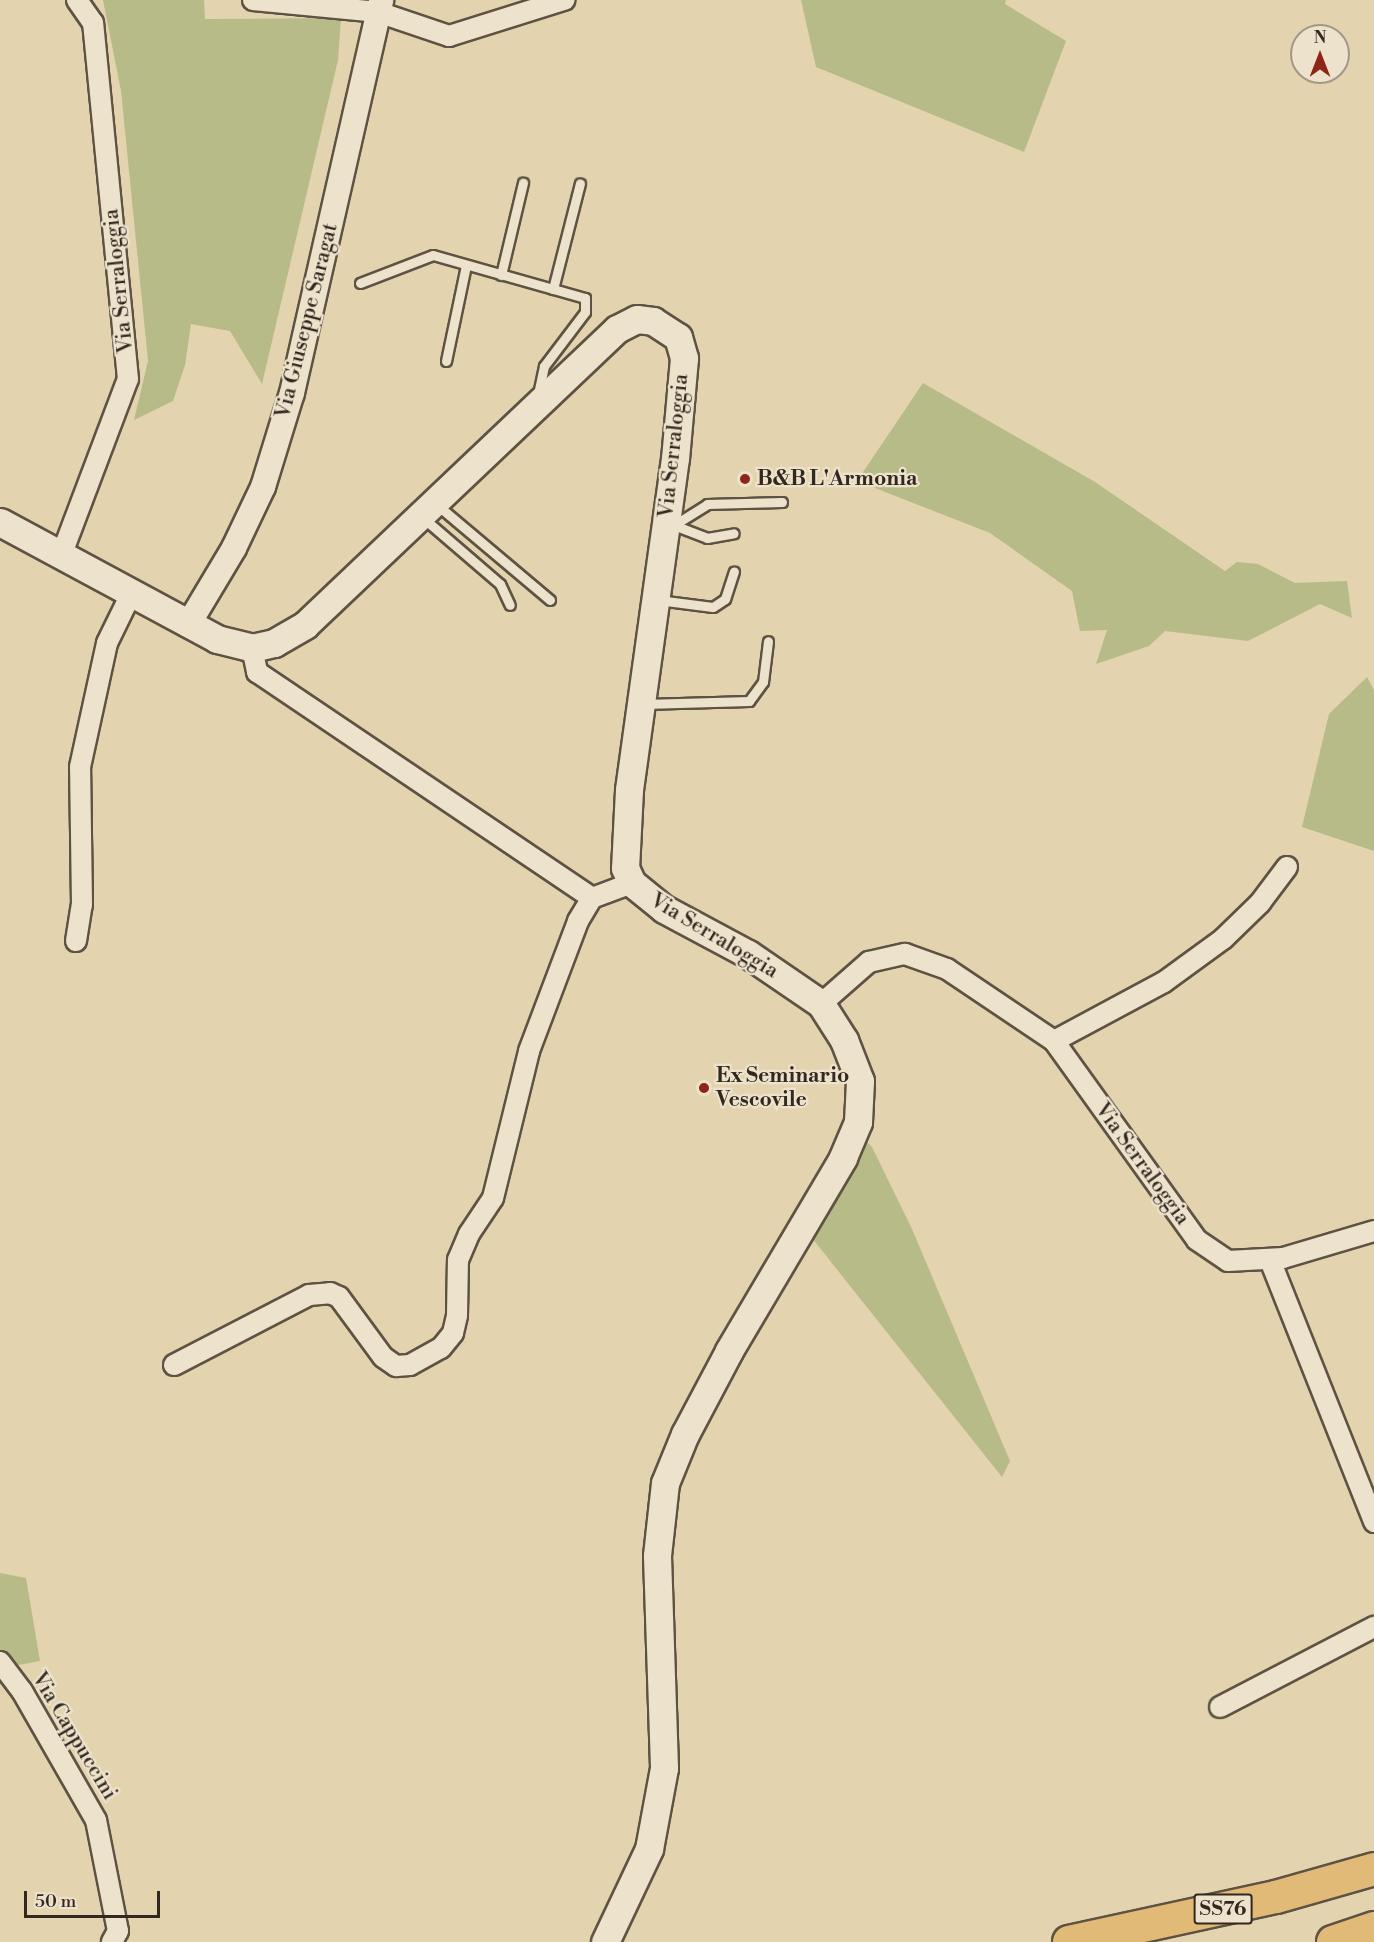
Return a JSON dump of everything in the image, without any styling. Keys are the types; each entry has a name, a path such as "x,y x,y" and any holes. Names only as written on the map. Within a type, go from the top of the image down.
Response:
{"highway":[{"name":"SS76","path":"1069,1942 1276,1897 1374,1869"},
{"path":"1333,1942 1374,1928"}],"main road":[{"name":"Via Serraloggia","path":"252,648 274,644 305,625 617,329 638,319 660,322 678,337 684,358 670,523 656,599 641,704 626,830 626,868 632,883 664,909 748,954 821,1004 844,1040 860,1081 858,1122 843,1158 729,1351 685,1434 665,1483 657,1556 664,1768 649,1849 605,1942"},
{"path":"0,522 188,625 217,639 252,648"}],"street":[{"name":"Via Serraloggia","path":"61,556 128,380 93,23 77,0"},
{"path":"253,0 379,6 449,36 512,9 564,0"},
{"name":"Via Giuseppe Saragat","path":"188,625 234,548 263,487 292,393 379,6"},
{"path":"76,941 82,905 80,767 107,643 131,594"},
{"path":"252,648 257,672 592,898"},
{"path":"1054,1041 1164,982 1214,945 1260,903 1287,867"},
{"path":"174,1365 309,1294 330,1293 339,1297 383,1357 396,1366 410,1365 441,1348 453,1333 457,1316 458,1260 469,1234 493,1198 530,1051 578,921 592,898 632,883"},
{"name":"Via Serraloggia","path":"821,1004 869,962 905,954 947,969 1054,1041 1197,1240 1228,1261 1270,1260 1374,1231"},
{"path":"1270,1260 1374,1522"},
{"path":"1220,1707 1374,1627"},
{"name":"Via Cappuccini","path":"0,1662 22,1691 96,1820 118,1931 112,1942"}],"lane":[{"path":"501,275 523,183"},
{"path":"553,289 580,183"},
{"path":"360,283 433,255 585,298 588,303 585,312 544,366 537,405"},
{"path":"446,361 466,265"},
{"path":"670,523 707,504 782,502"},
{"path":"427,509 550,600"},
{"path":"427,509 500,584 510,604"},
{"path":"670,523 707,538 734,533"},
{"path":"656,599 713,607 725,599 734,571"},
{"path":"641,704 749,701 763,682 768,641"}],"green space":[{"path":"103,0 204,0 205,19 341,18 338,60 262,384 230,331 191,324 185,365 173,401 134,420 148,361 121,91"},
{"path":"801,0 1006,0 1005,4 1066,41 1024,152 816,67"},
{"path":"923,383 1095,482 1225,571 1237,562 1258,564 1295,583 1347,581 1352,618 1320,604 1248,641 1165,631 1149,646 1096,664 1107,630 1080,631 1072,591 990,533 857,481"},
{"path":"1367,677 1374,690 1374,851 1302,827 1329,714"},
{"path":"859,1134 872,1147 912,1229 1010,1461 1002,1477 808,1233"},
{"path":"0,1573 26,1578 40,1661 8,1667 0,1656"}],"place":[{"name":"B&B L'Armonia","path":"745,479"},
{"name":"Ex Seminario Vescovile","path":"704,1088"}]}
